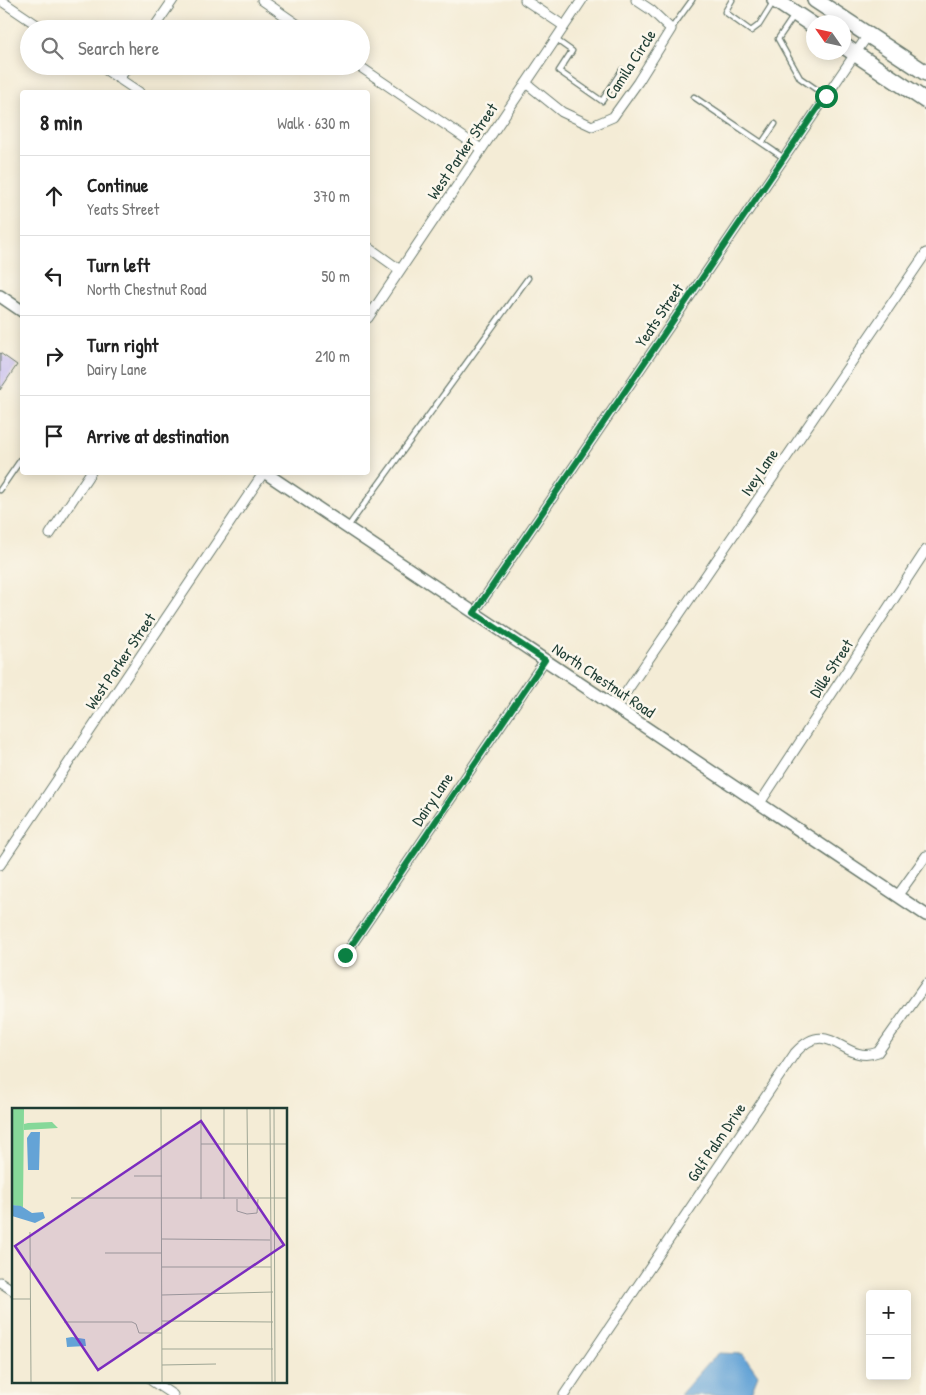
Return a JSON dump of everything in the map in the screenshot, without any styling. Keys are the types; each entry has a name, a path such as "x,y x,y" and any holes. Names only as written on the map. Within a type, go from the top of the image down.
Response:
{"main road":[{"path":"775,0 806,21"},
{"path":"815,0 926,74"},
{"path":"851,50 926,100"}],"street":[{"path":"0,0 30,20"},
{"path":"159,20 173,0"},
{"path":"262,0 291,20"},
{"path":"525,0 564,26"},
{"name":"West Parker Street","path":"370,315 582,0"},
{"name":"Camila Circle","path":"526,83 562,112 592,126 613,117 638,82 671,29 651,10 636,0"},
{"name":"Yeats Street","path":"851,48 868,35"},
{"name":"Yeats Street","path":"474,613 826,96 844,60"},
{"path":"370,73 481,149"},
{"path":"113,75 136,90"},
{"path":"119,79 122,75"},
{"path":"370,248 400,270"},
{"name":"Ivey Lane","path":"616,707 926,253"},
{"path":"0,296 20,310"},
{"path":"50,534 89,475"},
{"name":"West Parker Street","path":"0,865 263,475"},
{"name":"North Chestnut Road","path":"267,475 926,914"},
{"name":"Dille Street","path":"760,803 926,550"},
{"name":"Dairy Lane","path":"345,955 545,660"},
{"path":"898,895 926,856"},
{"name":"Golf Palm Drive","path":"564,1395 803,1044 821,1037 829,1038 862,1055 878,1052 926,984"},
{"path":"0,1282 12,1290"},
{"path":"154,1382 173,1395"}],"lane":[{"path":"671,29 692,0"},
{"path":"732,0 725,12 751,31 775,0"},
{"path":"795,14 778,39 800,78 826,96"},
{"path":"555,39 572,51 558,71 602,101 622,70"},
{"path":"694,97 784,158"},
{"path":"762,143 774,124"},
{"path":"347,528 528,278"},
{"path":"0,490 20,461"}],"water":[{"path":"719,1353 743,1354 758,1375 750,1395 680,1395 709,1362"}],"building":[{"path":"0,353 17,365 0,390"}],"route":[{"path":"345,955 545,660 474,613 826,96"}]}
